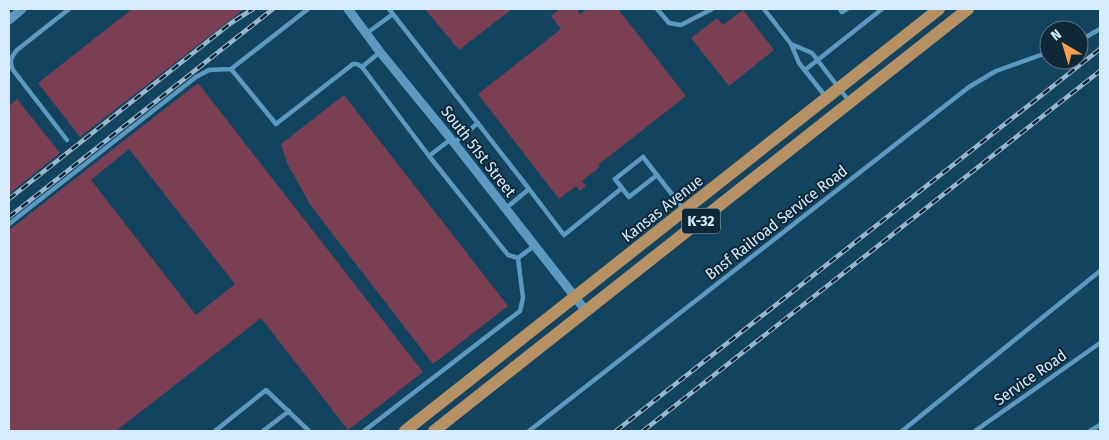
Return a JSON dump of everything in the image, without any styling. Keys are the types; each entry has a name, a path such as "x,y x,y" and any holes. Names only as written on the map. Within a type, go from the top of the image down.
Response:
{"main road":[{"name":"Kansas Avenue","path":"405,431 939,9"},
{"name":"Kansas Avenue","path":"434,431 968,9"}],"street":[{"path":"9,20 22,9"},
{"name":"South 51st Street","path":"348,9 586,311"}],"lane":[{"path":"60,9 63,14"},
{"path":"67,140 10,64 17,50 70,9"},
{"path":"9,224 196,77 209,70 231,69 308,9"},
{"path":"389,9 564,235 622,188"},
{"path":"657,9 669,23 681,25 712,9"},
{"path":"764,9 791,44 799,63 827,98"},
{"path":"840,9 842,12 847,9"},
{"path":"805,70 882,9"},
{"path":"368,33 393,14"},
{"path":"1089,35 1100,29"},
{"path":"791,44 812,53 850,102"},
{"path":"362,67 380,52"},
{"name":"Bnsf Railroad Service Road","path":"530,431 969,87 996,71 1039,56"},
{"path":"231,69 276,124 353,64 357,64 362,67 508,256 518,258 534,246"},
{"path":"429,156 478,123"},
{"path":"657,175 629,197 615,179 643,157 696,225"},
{"path":"505,209 529,189"},
{"path":"364,431 520,311 523,298 518,258"},
{"path":"902,431 1100,271"},
{"name":"Service Road","path":"975,431 1100,343"},
{"path":"215,431 266,390 309,431"},
{"path":"263,431 289,411"},
{"path":"1090,431 1100,425"}],"building":[{"path":"132,9 244,9 80,137 38,83"},
{"path":"425,9 512,9 459,50"},
{"path":"560,9 577,9 580,14 587,9 618,9 686,96 598,165 600,167 582,181 586,186 580,191 576,186 559,199 478,94 561,29 551,16"},
{"path":"743,10 774,50 729,86 691,38 717,18 723,25"},
{"path":"198,83 423,372 348,430 261,318 116,431 9,431 9,230","holes":["129,149 235,284 196,315 91,180"]},
{"path":"344,95 508,306 433,364 311,206 287,163 281,144"},
{"path":"17,99 60,153 9,194 9,106"}],"railway":[{"path":"9,199 231,23 253,9"},
{"path":"9,217 273,9"},
{"path":"616,431 1100,49"},
{"path":"643,431 1100,71"}]}
